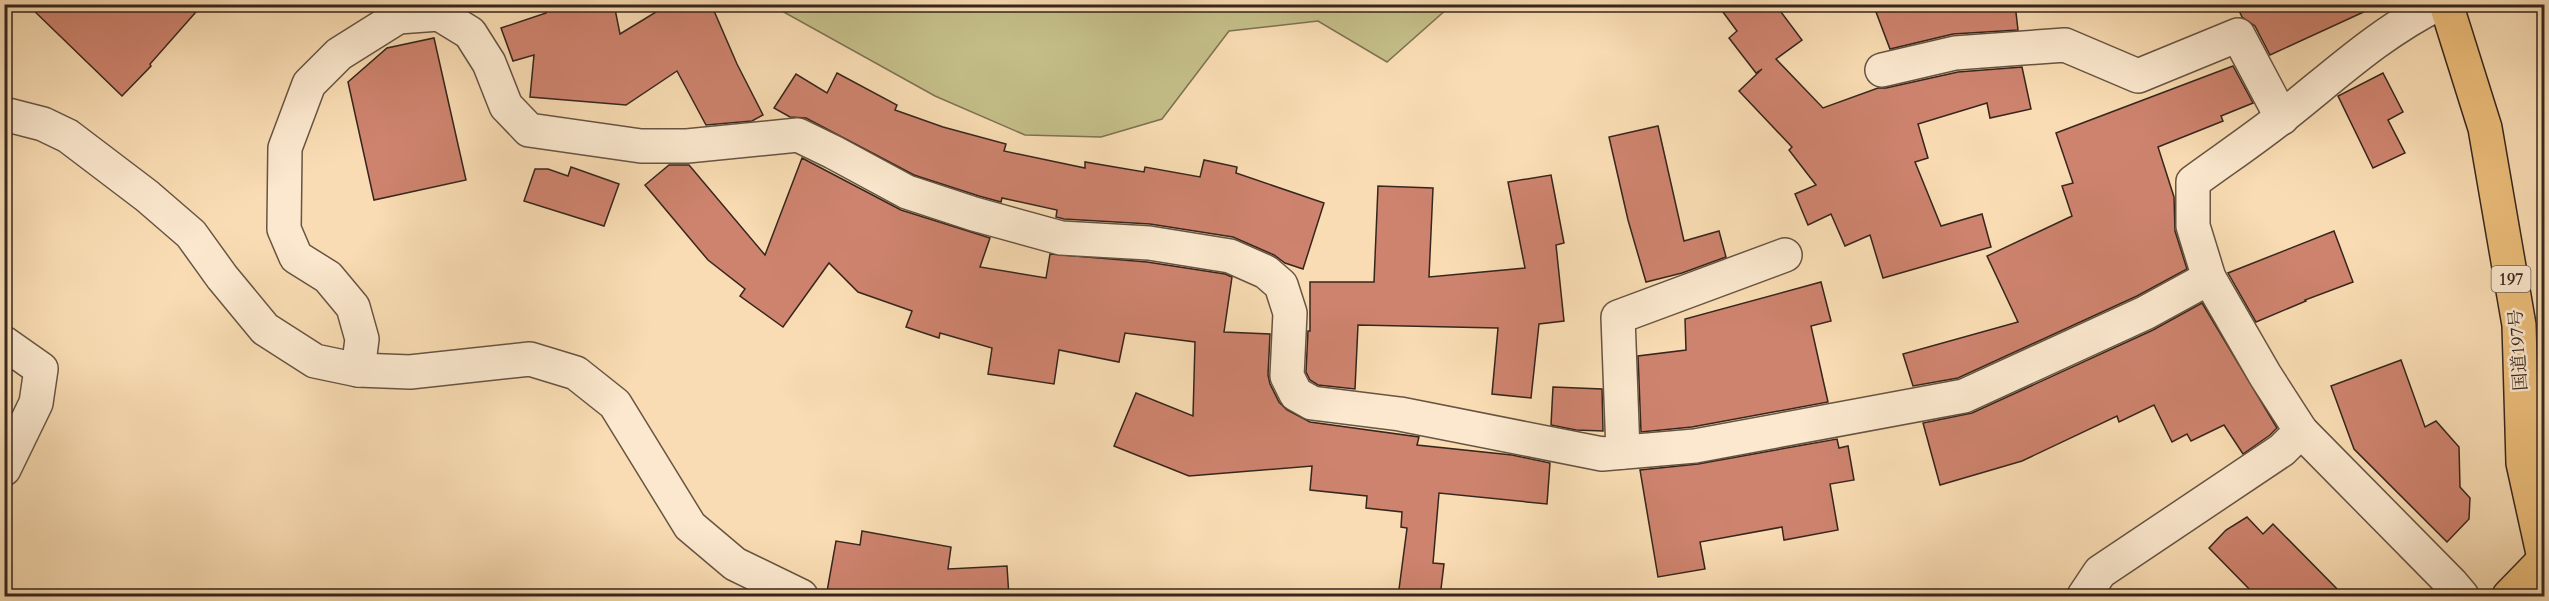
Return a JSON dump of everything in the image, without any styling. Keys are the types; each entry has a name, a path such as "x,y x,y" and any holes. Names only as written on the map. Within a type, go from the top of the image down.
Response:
{"highway":[{"name":"国道197号","path":"2446,4 2485,128 2519,325 2523,463 2544,559"},
{"path":"2509,597 2544,559"}],"street":[{"path":"2438,4 2412,17 2369,45 2282,118 2193,182 2193,226 2210,278 2265,375 2301,431 2451,583 2462,597"},
{"path":"358,369 362,339 352,307 328,277 296,257 284,229 285,148 309,84 339,54 398,17 439,14 470,33 489,63 506,106 529,130 641,146 687,146 798,135 907,192 974,214 1060,238 1149,243 1230,256 1266,272 1281,285 1290,313 1287,376 1296,394 1312,403 1400,414 1602,454 1695,446 1964,396 2145,313 2210,278"},
{"path":"1882,70 1955,53 2065,45 2138,76 2238,35 2282,118"},
{"path":"4,114 43,124 68,136 147,196 191,234 222,277 265,329 315,361 358,369 410,372 530,359 576,373 615,404 690,526 735,564 801,597"},
{"path":"1623,452 1618,317 1785,255"},
{"path":"4,343 41,369 36,403 4,469"},
{"path":"2084,597 2100,572 2282,450 2301,431"}],"shaded area":[{"path":"771,5 1444,5 1448,8 1387,62 1318,21 1229,31 1162,119 1101,137 1025,135 935,96"}],"building":[{"path":"27,4 203,4 150,64 151,66 122,96"},
{"path":"544,4 614,4 620,34 669,4 711,4 737,64 763,115 752,121 706,125 677,71 626,105 530,97 534,55 513,61 501,28 546,13"},
{"path":"1717,4 1775,4 1802,40 1776,59 1823,108 1878,88 1958,72 2022,67 2031,109 1990,118 1987,103 1918,124 1928,158 1915,162 1941,226 1982,214 1991,247 1883,278 1870,235 1845,246 1831,214 1808,225 1795,194 1816,185 1789,150 1792,147 1739,91 1762,69 1756,73 1729,38 1737,31"},
{"path":"1873,4 2015,4 2018,30 1953,34 1890,49"},
{"path":"2236,4 2381,4 2270,55 2255,26 2242,17"},
{"path":"434,38 466,180 374,200 348,82 387,48"},
{"path":"2233,66 2253,103 2221,116 2223,121 2158,147 2174,197 2175,231 2187,269 2137,296 1958,378 1913,386 1903,354 2018,322 1987,256 2072,216 2062,186 2073,183 2056,133"},
{"path":"837,73 897,105 895,110 943,127 1006,144 1004,151 1085,168 1085,162 1144,172 1145,167 1200,177 1204,160 1237,167 1236,173 1324,203 1303,269 1285,263 1274,255 1233,237 1150,224 1064,219 1056,217 1057,210 1002,198 1001,202 979,196 914,175 806,118 790,117 774,108 796,74 827,93"},
{"path":"2383,73 2403,112 2388,120 2405,153 2373,168 2338,96"},
{"path":"1658,126 1684,241 1719,231 1726,257 1682,273 1646,282 1628,220 1609,137"},
{"path":"802,158 901,210 990,238 980,267 1046,278 1050,254 1147,262 1232,277 1224,332 1270,334 1268,375 1270,384 1279,402 1287,410 1310,422 1419,437 1417,445 1512,455 1550,463 1547,504 1439,493 1433,563 1444,564 1440,597 1398,597 1407,528 1401,527 1402,512 1366,508 1367,496 1310,490 1312,466 1189,476 1114,446 1136,393 1193,416 1195,342 1125,333 1119,362 1059,350 1054,384 988,374 992,348 940,333 939,338 906,327 912,311 858,292 829,263 783,327 740,296 745,289 708,260 645,185 669,165 689,165 765,255"},
{"path":"571,167 619,184 604,226 524,201 535,169 548,169 568,176"},
{"path":"1551,175 1564,243 1556,245 1564,321 1539,324 1531,398 1492,394 1498,328 1358,325 1355,389 1318,385 1310,380 1306,372 1308,331 1310,331 1310,282 1374,282 1378,186 1433,188 1429,277 1525,268 1508,182"},
{"path":"2334,231 2353,282 2256,322 2228,273"},
{"path":"1821,282 1831,321 1811,326 1828,402 1692,427 1641,432 1638,356 1686,350 1685,319"},
{"path":"2202,303 2277,428 2243,454 2224,425 2191,441 2187,434 2172,442 2154,405 2119,422 2117,416 2022,461 1940,485 1923,423 1972,413 2153,330"},
{"path":"2401,360 2425,427 2436,421 2459,447 2460,487 2470,498 2469,519 2447,542 2354,449 2331,386"},
{"path":"1553,387 1602,389 1603,431 1576,430 1551,425"},
{"path":"1837,439 1839,448 1848,446 1854,480 1830,484 1838,530 1784,540 1782,527 1700,542 1705,569 1658,577 1640,470 1698,464"},
{"path":"2247,517 2263,534 2273,524 2345,597 2257,597 2209,548 2226,530"},
{"path":"862,531 951,547 948,569 1007,566 1009,597 826,597 836,541 860,545"}]}
